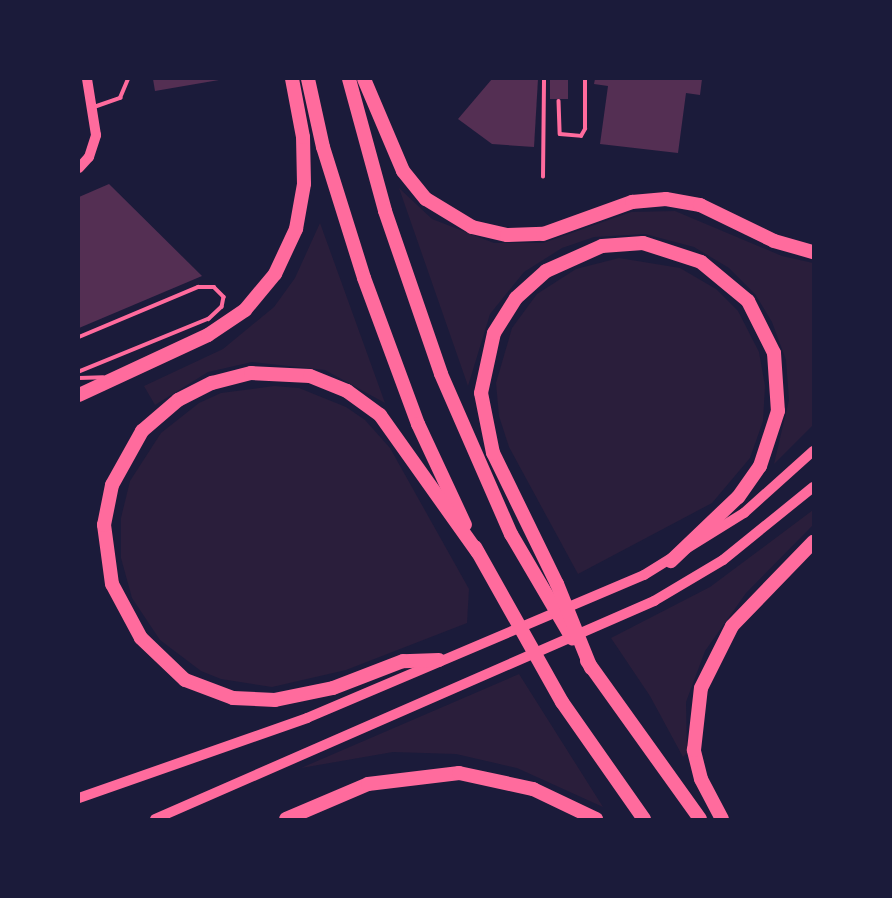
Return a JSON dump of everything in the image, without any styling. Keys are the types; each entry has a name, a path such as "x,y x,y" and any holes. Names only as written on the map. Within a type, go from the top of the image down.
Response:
{"highway":[{"path":"79,395 225,325 260,295 275,274 296,229 304,184 303,137 292,79"},
{"path":"308,79 342,214 387,343 478,553"},
{"path":"349,79 403,270 463,428 538,585 591,668 700,819"},
{"path":"364,79 403,171 426,199 472,227 507,235 543,234 632,202 666,199 700,205 774,241 813,252"},
{"path":"591,668 557,584 493,453 481,393 494,333 516,298 546,271 602,246 643,243 683,253 710,267 748,301 774,354 778,411 760,466 738,497 671,561"},
{"path":"439,660 403,661 323,691 275,699 233,698 185,680 141,638 115,594 104,545 112,485 142,431 178,400 231,377 271,371 300,374 348,391 380,415 478,553 562,702 644,819"},
{"path":"722,819 701,779 694,750 701,688 733,626 813,542"},
{"path":"286,819 368,784 459,772 533,789 596,819"}],"main road":[{"path":"79,168 95,143 87,79"},
{"path":"79,798 274,731 644,575 671,561 744,513 813,451"},
{"path":"155,819 654,601 723,560 813,488"}],"lane":[{"path":"92,107 120,97 128,79"},
{"path":"543,177 544,79"},
{"path":"559,101 559,134 583,135 585,79"},
{"path":"79,337 198,287 214,287 224,297 222,307 209,319 79,372"},
{"path":"79,378 135,370"}],"shaded area":[{"path":"399,188 432,219 494,243 543,243 631,212 675,211 782,256 813,263 813,425 774,464 789,400 786,360 772,322 755,294 729,268 694,247 645,234 594,237 562,248 524,272 490,314 468,386"},
{"path":"320,223 385,403 325,370 252,362 208,372 155,405 144,386 223,349 274,307 295,278"},
{"path":"619,258 680,268 716,289 738,311 759,352 765,386 763,421 750,458 712,503 578,574 509,447 499,416 496,383 512,328 537,294 576,269"},
{"path":"274,386 299,388 346,407 365,420 390,448 469,589 467,623 346,670 272,687 221,679 201,671 160,640 132,598 121,558 121,518 130,481 161,433 199,403 221,393"},
{"path":"813,510 813,525 746,593 705,651 686,702 687,753 683,757 650,696 611,638 710,587"},
{"path":"519,674 603,807 517,768 456,754 393,752 301,768"}],"building":[{"path":"153,79 219,79 219,80 155,91"},
{"path":"492,79 538,79 534,147 492,144 458,119"},
{"path":"550,79 568,79 568,99 550,99"},
{"path":"595,79 702,79 700,95 686,93 678,153 600,144 608,86 594,84"},
{"path":"109,184 202,276 79,328 79,197"}]}
